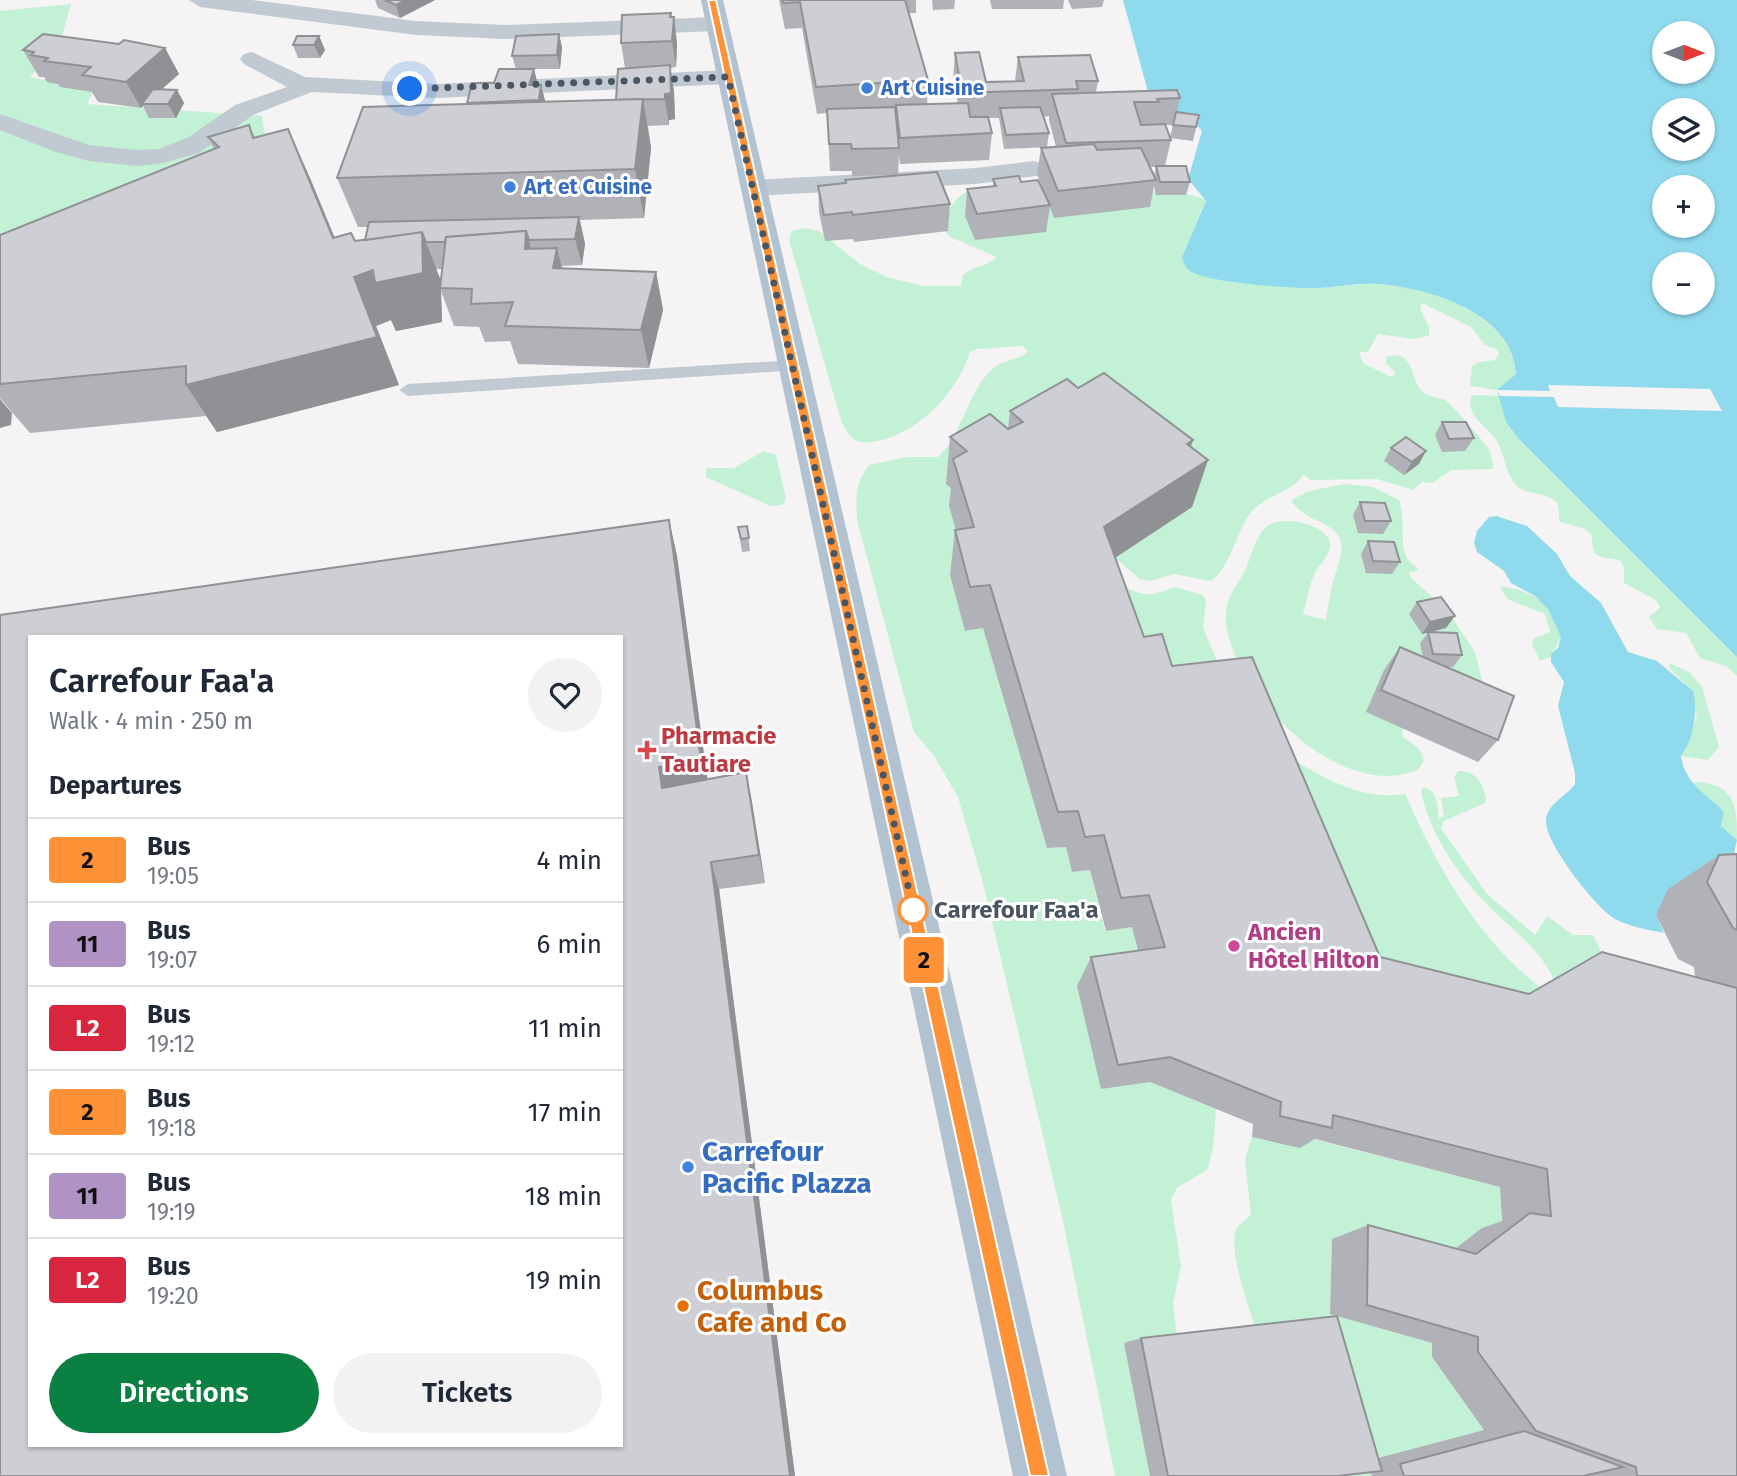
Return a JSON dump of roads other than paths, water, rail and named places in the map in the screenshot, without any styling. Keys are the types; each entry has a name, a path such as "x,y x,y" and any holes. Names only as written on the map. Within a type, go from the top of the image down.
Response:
{"main road":[{"path":"714,12 1040,1476"}],"street":[{"path":"200,0 442,29 505,32 714,12"},
{"path":"252,59 300,83 436,90 728,77"},
{"path":"0,121 61,144 105,155 158,156 182,151 244,110 292,94 308,84"},
{"path":"754,188 976,176 1034,169"}],"lane":[{"path":"408,390 793,366"}],"water":[{"path":"1123,0 1737,0 1737,657 1518,438 1506,422 1497,390 1516,374 1511,353 1500,335 1485,320 1445,299 1401,287 1380,284 1314,288 1264,285 1217,279 1194,273 1187,268 1182,257 1206,201 1188,179 1202,131 1188,116 1154,114"},
{"path":"1496,516 1527,526 1557,554 1570,576 1601,603 1628,652 1657,661 1693,691 1694,725 1681,756 1683,766 1697,787 1724,812 1721,826 1737,840 1734,853 1737,890 1656,915 1664,933 1628,925 1608,914 1574,875 1548,831 1546,821 1549,810 1575,784 1575,773 1558,706 1564,682 1551,662 1551,654 1558,648 1561,637 1548,609 1535,596 1511,583 1504,571 1477,552 1474,543 1477,531 1489,517"}],"place":[{"name":"Art Cuisine","path":"867,88"},
{"name":"Art et Cuisine","path":"510,187"},
{"name":"Pharmacie Tautiare","path":"647,750"},
{"name":"Carrefour Faa'a","path":"913,910"},
{"name":"Ancien Hôtel Hilton","path":"1234,946"},
{"name":"Carrefour Pacific Plazza","path":"688,1167"},
{"name":"Columbus Cafe and Co","path":"683,1306"}]}
